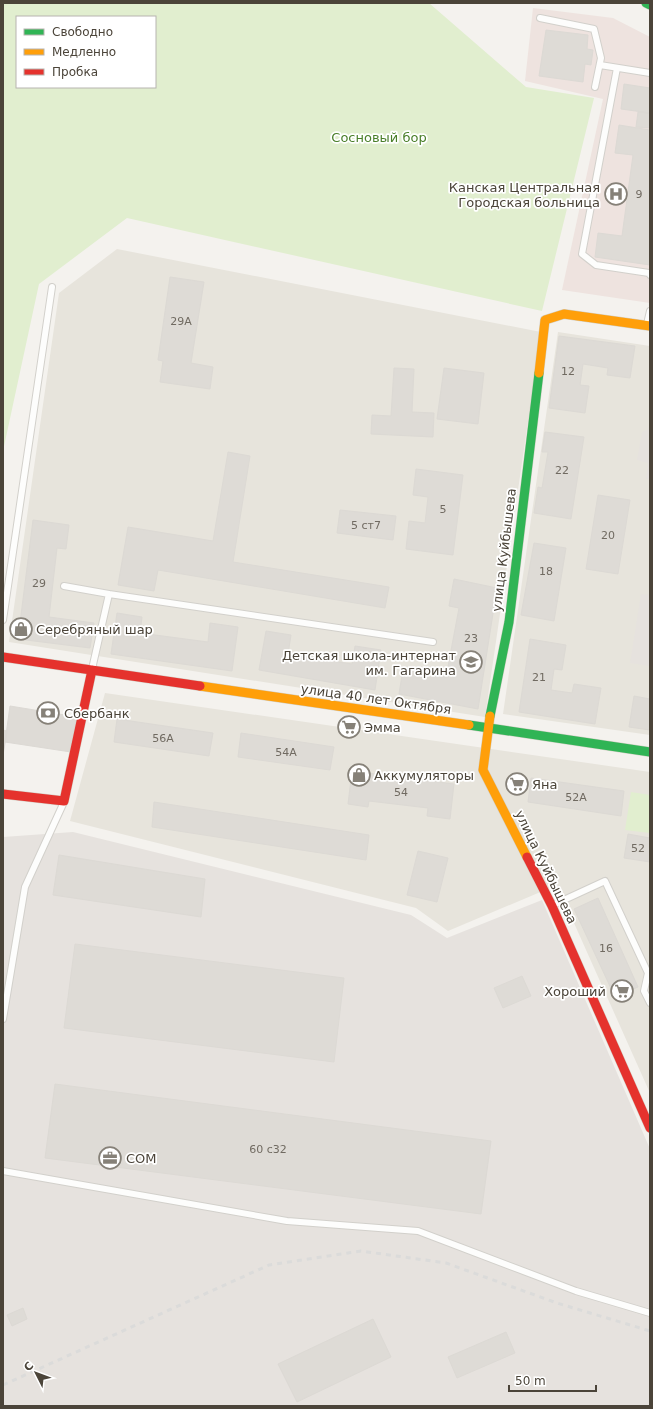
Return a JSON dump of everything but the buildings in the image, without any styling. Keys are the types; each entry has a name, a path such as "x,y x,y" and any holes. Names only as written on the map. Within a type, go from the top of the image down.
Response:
{"street":[{"path":"646,3 650,5"},
{"name":"улица Куйбышева","path":"648,326 564,314 545,320 508,622 488,728 483,770 552,906 650,1128"},
{"name":"улица 40 лет Октября","path":"3,657 650,752"},
{"path":"3,794 64,801 92,670"}],"lane":[{"path":"540,18 594,28 601,58 595,87"},
{"path":"600,65 650,74"},
{"path":"617,68 582,254 596,265 649,273 650,275"},
{"path":"3,620 52,287"},
{"path":"648,326 650,311"},
{"path":"64,586 433,642"},
{"path":"92,670 109,594"},
{"path":"3,1018 25,887 64,801"},
{"path":"552,906 605,881 648,973 644,991 650,1003"},
{"path":"3,1171 287,1221 418,1231 475,1251 576,1291 650,1313"}],"shaded area":[{"name":"Канская Центральная Городская больница","path":"533,8 613,18 650,37 650,303 562,290 603,99 525,81"},
{"path":"117,249 541,332 485,717 9,642 59,293"},
{"path":"558,332 650,346 650,735 503,714"},
{"path":"650,422 650,479 646,479 648,463 637,460 642,432 648,429"},
{"path":"641,594 650,595 650,666 630,663"},
{"path":"105,693 650,772 650,1093 557,885 448,931 416,908 70,821"},
{"path":"73,832 411,915 447,938 542,900 650,1149 650,1406 3,1406 3,837"}],"green space":[{"name":"Сосновый бор","path":"3,3 429,3 526,87 594,98 542,311 127,218 39,284 3,451"},
{"path":"631,792 650,795 650,833 625,830"}],"railway":[{"path":"3,1385 269,1265 361,1251 446,1263 557,1303 650,1331"}],"traffic: fast":[{"path":"646,3 650,5"},
{"path":"490,716 509,622 539,373"},
{"path":"469,725 650,752"}],"traffic: slow":[{"path":"539,373 545,320 564,314 650,326"},
{"path":"200,686 469,725"},
{"path":"490,716 483,770 527,857"}],"traffic: jam":[{"path":"3,657 200,686"},
{"path":"3,794 64,801 92,670"},
{"path":"527,857 552,906 650,1128"}],"place":[{"name":"Канская Центральная Городская больница","path":"616,194"},
{"name":"Серебряный шар","path":"21,629"},
{"name":"Детская школа-интернат им. Гагарина","path":"471,662"},
{"name":"Сбербанк","path":"48,713"},
{"name":"Эмма","path":"349,727"},
{"name":"Аккумуляторы","path":"359,775"},
{"name":"Яна","path":"517,784"},
{"name":"Хороший","path":"622,991"},
{"name":"СОМ","path":"110,1158"}]}
